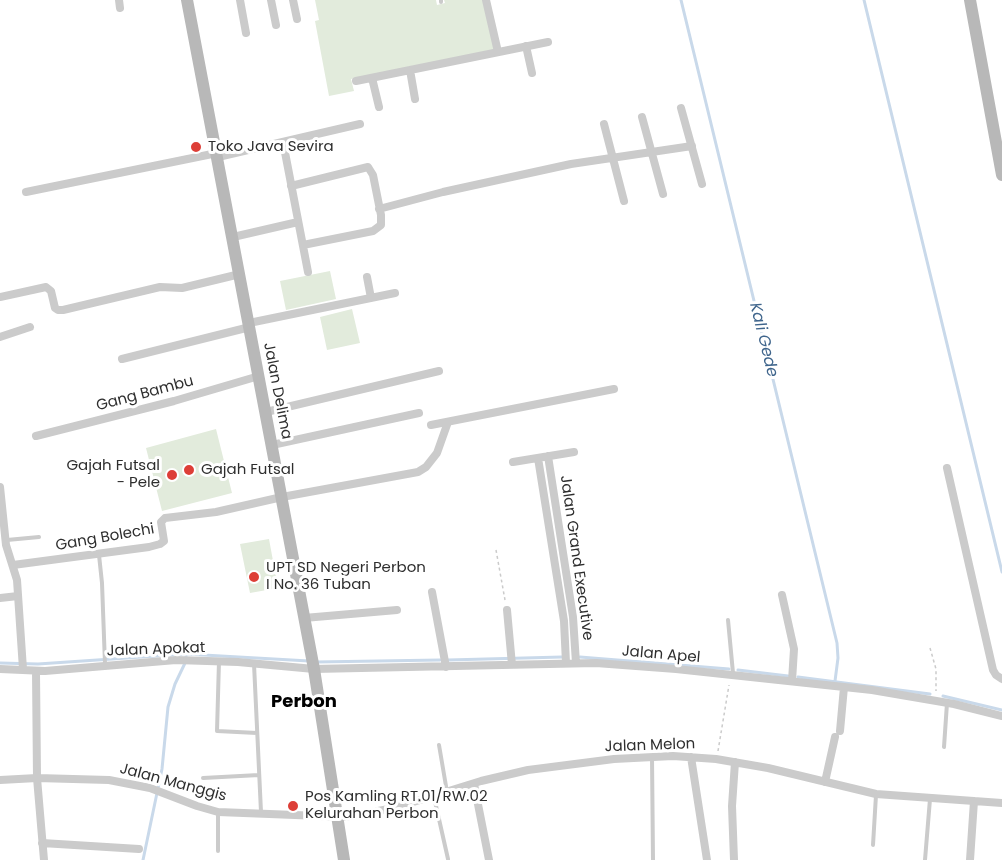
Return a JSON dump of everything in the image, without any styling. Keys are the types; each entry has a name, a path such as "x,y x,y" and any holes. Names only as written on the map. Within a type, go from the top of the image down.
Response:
{"street":[{"name":"Jalan Delima","path":"189,0 313,663 344,860"},
{"path":"240,0 246,33"},
{"path":"271,0 276,26"},
{"path":"293,0 297,19"},
{"path":"486,0 498,52"},
{"path":"970,0 1002,175"},
{"path":"356,81 548,42"},
{"path":"526,46 532,73"},
{"path":"410,70 415,99"},
{"path":"372,78 378,107"},
{"path":"681,108 702,184"},
{"path":"642,117 663,194"},
{"path":"26,192 283,142 360,124"},
{"path":"604,124 624,201"},
{"path":"283,142 308,272"},
{"path":"379,209 443,192 571,164 692,146"},
{"path":"291,186 368,166 372,171 381,222 376,230 303,245"},
{"path":"233,237 298,222"},
{"path":"0,297 42,287 48,288 55,308 61,310 160,287 182,288 240,274"},
{"path":"367,278 371,298"},
{"path":"122,359 250,325 394,293"},
{"path":"0,337 30,327"},
{"path":"266,412 439,371"},
{"name":"Gang Bambu","path":"36,436 174,401 259,375"},
{"path":"431,425 614,389"},
{"path":"272,445 420,413"},
{"path":"282,497 420,471 437,453 448,422"},
{"name":"Jalan Grand Executive","path":"513,462 574,452"},
{"name":"Jalan Grand Executive","path":"548,456 556,542"},
{"name":"Jalan Grand Executive","path":"538,458 556,542 570,645 576,663"},
{"path":"946,468 993,670 1002,679"},
{"path":"0,487 5,540 13,565 18,596 23,665"},
{"name":"Gang Bolechi","path":"13,565 161,543 165,537 161,522 165,518 216,512 282,497"},
{"path":"432,592 446,667"},
{"path":"782,595 794,649 792,681"},
{"path":"0,598 18,596"},
{"path":"304,618 397,610"},
{"path":"507,610 512,660"},
{"name":"Jalan Grand Executive","path":"566,663 570,645"},
{"name":"Jalan Apokat","path":"0,669 23,665 36,672 105,662 176,660 313,663"},
{"name":"Jalan Apel","path":"313,663 446,667 512,660 627,665 844,687 947,703 1002,716"},
{"path":"36,672 37,778 44,860"},
{"path":"825,782 837,734 844,687"},
{"name":"Jalan Melon","path":"338,817 369,814 434,797 474,783 528,770 614,759 652,757 692,757 735,762 876,794 1002,803"},
{"path":"692,757 707,860"},
{"path":"734,860 732,806 735,762"},
{"name":"Jalan Manggis","path":"0,780 37,778 109,780 142,786 218,812 338,817"},
{"path":"474,783 489,860"},
{"path":"970,860 974,801"},
{"path":"42,843 139,849"}],"lane":[{"path":"5,540 39,537"},
{"path":"98,554 102,583 105,662"},
{"path":"728,620 732,675"},
{"path":"219,662 216,730 257,733"},
{"path":"254,663 261,814"},
{"path":"944,747 947,703"},
{"path":"439,745 447,792"},
{"path":"652,757 653,860"},
{"path":"202,777 259,775"},
{"path":"873,845 876,794"},
{"path":"434,797 448,859"},
{"path":"925,860 930,799"},
{"path":"218,812 218,851"}],"path":[{"path":"496,550 507,610"},
{"path":"930,648 937,675 936,701"},
{"path":"716,759 732,675"}],"green space":[{"path":"315,0 436,0 437,5 445,3 444,0 484,0 495,50 351,79 354,91 329,96 315,21 319,20"},
{"path":"330,271 336,299 286,310 280,281"},
{"path":"352,309 360,343 327,350 320,317"},
{"name":"Gajah Futsal","path":"216,429 232,493 162,511 146,448"},
{"path":"269,539 278,588 250,593 240,544"}],"waterway":[{"name":"Kali Gede","path":"681,0 837,643 835,681"},
{"name":"Kali Gede","path":"864,0 1002,572"},
{"path":"0,663 38,664 186,654 309,661"},
{"path":"143,860 162,769 168,707 175,684 186,661 186,654"},
{"path":"448,660 562,657"},
{"path":"580,657 729,669"},
{"path":"316,662 440,660"},
{"path":"738,670 788,676"},
{"path":"798,677 930,694"},
{"path":"943,696 1002,710"}],"place":[{"name":"Toko Java Sevira","path":"196,147"},
{"name":"Gajah Futsal","path":"189,470"},
{"name":"Gajah Futsal - Pele","path":"172,475"},
{"name":"UPT SD Negeri Perbon I No. 36 Tuban","path":"254,577"},
{"name":"Pos Kamling RT.01/RW.02 Kelurahan Perbon","path":"293,806"}],"district":[{"name":"Perbon","path":"304,702"}]}
